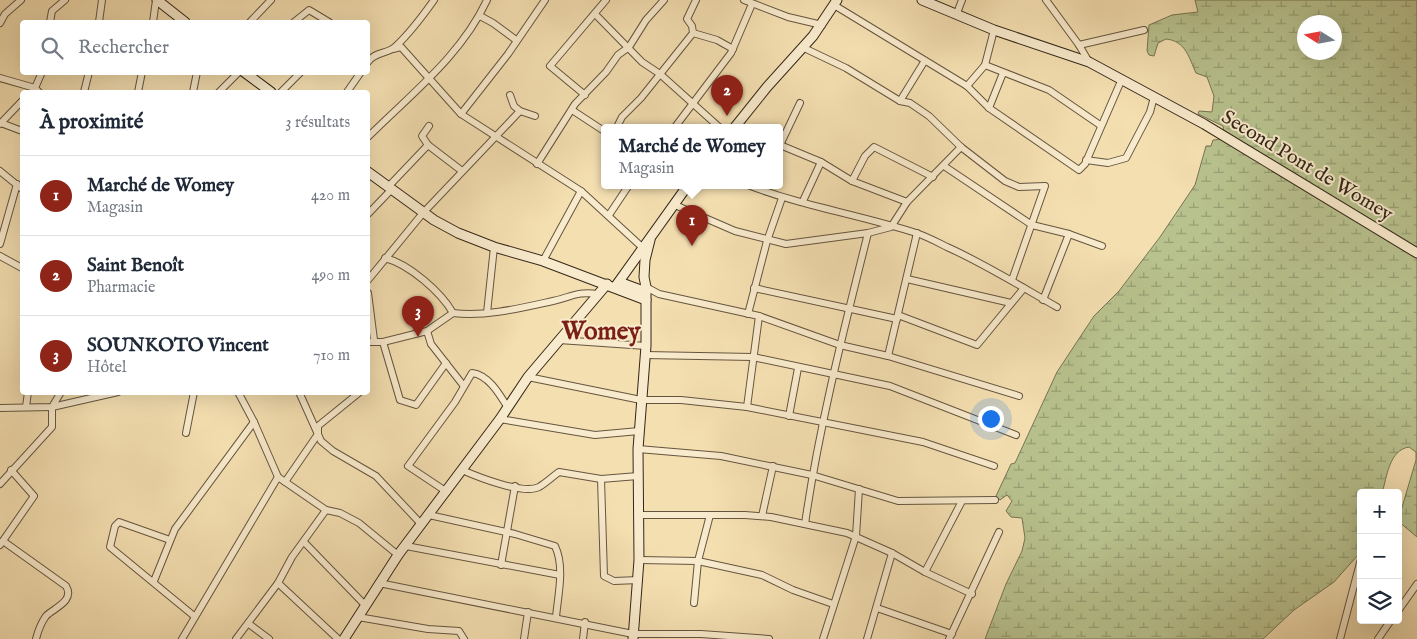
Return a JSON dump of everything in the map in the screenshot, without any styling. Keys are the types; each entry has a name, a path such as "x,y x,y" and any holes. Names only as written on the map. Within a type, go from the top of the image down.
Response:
{"main road":[{"path":"156,0 182,20"},
{"name":"Second Pont de Womey","path":"922,0 994,30 1089,62 1121,81 1204,124 1417,253"},
{"path":"738,124 822,25 835,2"},
{"path":"249,75 268,90"},
{"path":"370,174 423,212 458,233 494,247 646,293"},
{"path":"344,639 398,555 447,492 508,408 528,377 598,294 614,284 650,240 685,189"},
{"path":"633,636 640,560 638,449 646,350 646,293 644,277 645,260 650,240"}],"street":[{"path":"0,23 5,14 21,0"},
{"path":"50,20 52,11 65,0"},
{"path":"99,20 102,0"},
{"path":"153,20 156,0"},
{"path":"252,20 271,0"},
{"path":"393,49 416,25 434,0"},
{"path":"370,135 448,61 480,16 487,0"},
{"path":"461,114 545,0"},
{"path":"585,95 550,66 606,0"},
{"path":"537,164 572,110 606,72 618,55 629,47 646,20 664,0"},
{"path":"619,124 693,33 692,26 687,19 696,0"},
{"path":"744,0 822,25"},
{"path":"957,13 962,0"},
{"path":"1046,0 1080,45 1089,62"},
{"path":"835,2 924,62 967,86 989,108 1079,170 1082,169 1121,81"},
{"path":"677,124 733,49 752,4"},
{"path":"296,20 309,10 326,20"},
{"path":"595,14 642,62 660,74 692,105 715,124"},
{"path":"480,16 516,40"},
{"path":"967,86 986,65 994,30"},
{"path":"1080,45 1144,30"},
{"path":"693,33 717,40 733,49"},
{"path":"370,57 401,47 461,114 581,191 643,248"},
{"path":"802,47 846,68 900,101 910,104 928,116 961,148 1013,185 1045,186 1012,280"},
{"path":"900,101 924,62"},
{"path":"986,65 1049,90 1100,125"},
{"path":"989,108 1003,73"},
{"path":"35,90 41,75"},
{"path":"84,90 88,75"},
{"path":"138,90 141,75"},
{"path":"193,90 196,75"},
{"path":"221,90 236,75"},
{"path":"283,90 298,75"},
{"path":"348,90 358,75"},
{"path":"0,78 32,90"},
{"path":"510,95 514,106 520,111 535,116"},
{"path":"1086,160 1108,163 1126,158 1150,112 1154,97"},
{"path":"20,103 1,123 20,130"},
{"path":"783,139 800,103"},
{"path":"572,110 601,129"},
{"path":"370,278 423,212 520,111"},
{"path":"429,126 422,136 428,145 462,171"},
{"path":"370,212 428,145"},
{"path":"783,146 821,162 852,181 908,202"},
{"path":"852,181 866,156 874,147 933,177"},
{"path":"675,205 735,232 786,244 806,243 868,233 891,227 908,202 961,148"},
{"path":"802,201 821,162"},
{"path":"944,166 1032,225 1068,234 1102,246"},
{"path":"0,171 20,186 0,244"},
{"path":"609,215 626,189"},
{"path":"758,189 782,198 802,201 834,212 917,233 971,258 1057,307"},
{"path":"543,261 581,191"},
{"path":"748,314 767,241 782,198"},
{"path":"805,524 812,475 840,345 868,233"},
{"path":"888,356 917,233"},
{"path":"1043,300 1068,234"},
{"path":"487,313 494,247"},
{"path":"0,256 20,267"},
{"path":"386,258 397,261 436,292 446,302 453,314"},
{"path":"906,278 1011,303"},
{"path":"754,288 898,317 978,345 1024,288"},
{"path":"370,325 371,341 383,342 427,331 453,314 474,316 554,301 582,292 598,294"},
{"path":"646,293 659,294 759,316 840,345 888,356 1019,396"},
{"path":"747,407 759,316"},
{"path":"427,331 432,344 464,385"},
{"path":"559,340 646,350 753,357 834,376 890,386 1016,435"},
{"path":"383,342 400,400 416,406 446,363"},
{"path":"789,416 798,368"},
{"path":"447,492 408,466 455,402 472,372 480,374 501,396 508,408"},
{"path":"528,377 641,400 681,400 747,407 923,442 994,466"},
{"path":"26,407 28,395"},
{"path":"0,484 52,427 52,407 59,395"},
{"path":"0,408 52,407 105,395"},
{"path":"186,433 193,395"},
{"path":"240,395 254,422 278,477 326,510 340,513 359,524 398,555"},
{"path":"300,395 321,441 333,452 384,483 422,525"},
{"path":"284,482 318,434 318,426 356,395"},
{"path":"500,419 595,436 639,431"},
{"path":"154,581 175,529 254,422"},
{"path":"638,449 721,456 772,466 812,475 898,501 995,500"},
{"path":"762,516 772,466"},
{"path":"11,470 34,496 2,543 66,586 69,590 68,596 62,604 42,621 36,639"},
{"path":"462,470 487,481 515,486 539,487 559,472 601,479 638,476"},
{"path":"182,639 278,477"},
{"path":"601,479 604,576 614,581 639,580"},
{"path":"501,565 515,486"},
{"path":"823,639 856,536 859,489"},
{"path":"925,572 962,500"},
{"path":"236,639 278,583 326,510"},
{"path":"429,515 507,532 555,546 558,553 560,575 556,617"},
{"path":"640,515 762,516 856,536 972,594"},
{"path":"694,603 698,561 710,515"},
{"path":"170,540 124,522 119,522 115,526 110,547 154,581 194,616"},
{"path":"876,608 951,636 999,532"},
{"path":"304,542 365,605"},
{"path":"406,546 560,575"},
{"path":"867,639 892,553"},
{"path":"640,560 698,561 768,577 793,590 833,604"},
{"path":"1340,639 1357,573"},
{"path":"278,583 338,639"},
{"path":"379,583 585,622 633,636 769,639"},
{"path":"1402,605 1417,584"},
{"path":"524,639 528,612"},
{"path":"358,617 428,629 459,631 464,639"},
{"path":"583,639 585,622"},
{"path":"249,624 269,639"},
{"path":"1378,639 1389,624"}],"green space":[{"path":"1195,0 1417,0 1417,537 1402,524 1402,507 1416,460 1416,452 1409,447 1402,449 1393,459 1387,472 1383,489 1357,489 1357,556 1334,582 1294,610 1263,639 985,639 1006,584 1022,551 1025,538 1022,518 1011,517 1006,511 1012,501 1007,495 1000,500 996,496 1011,464 1015,463 1057,372 1094,316 1119,291 1160,237 1195,185 1206,146 1211,146 1213,140 1225,139 1223,126 1198,114 1199,111 1212,112 1214,96 1207,77 1196,73 1186,51 1173,40 1166,39 1158,43 1154,56 1149,55 1147,51 1149,25 1172,15 1198,12"}],"place":[{"name":"Saint Benoît","path":"727,116"},
{"name":"Marché de Womey","path":"692,246"},
{"name":"SOUNKOTO Vincent","path":"418,337"}],"district":[{"name":"Womey","path":"601,332"}]}
